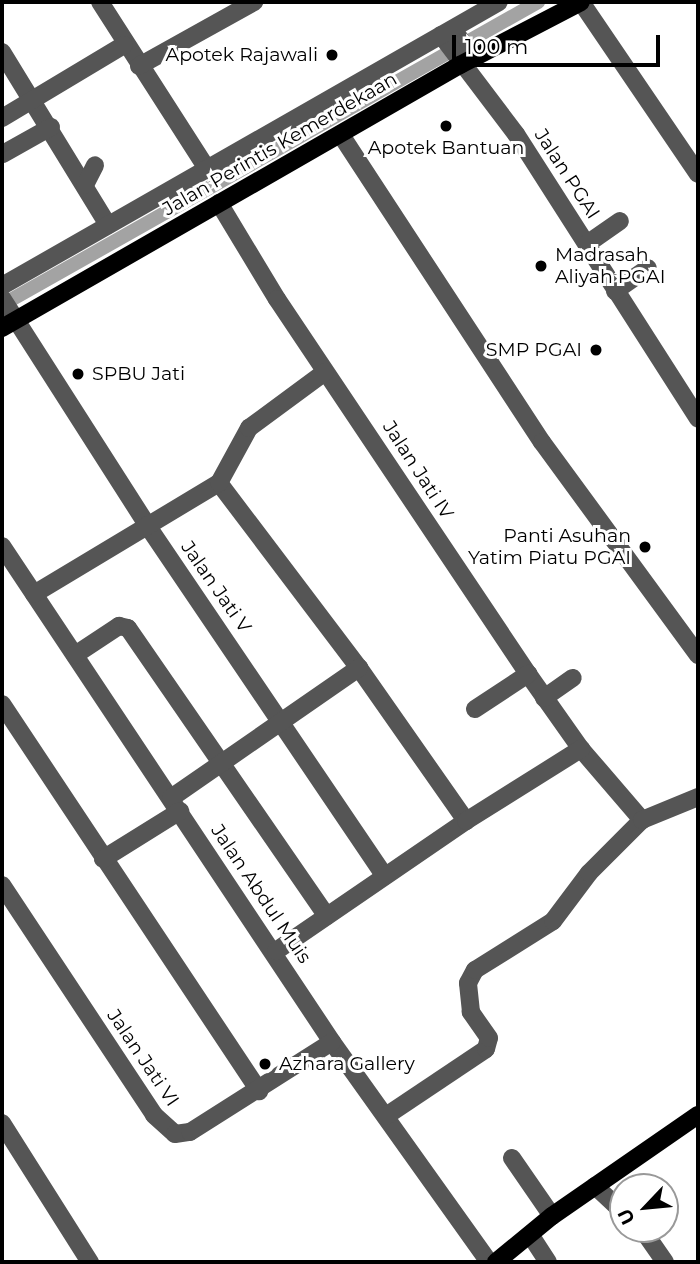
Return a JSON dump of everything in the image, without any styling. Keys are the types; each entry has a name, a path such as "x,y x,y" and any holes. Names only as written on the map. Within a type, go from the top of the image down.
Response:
{"main road":[{"name":"Jalan Perintis Kemerdekaan","path":"7,314 341,135 458,47 581,2"},
{"path":"680,1124 698,1100"},
{"path":"496,1262 531,1236 552,1216 680,1124 698,1115"}],"street":[{"path":"100,2 124,45 208,170"},
{"path":"139,66 254,2"},
{"path":"2,286 208,170 458,47 499,2"},
{"path":"581,2 698,174"},
{"path":"2,118 124,45"},
{"name":"Jalan PGAI","path":"458,47 698,419"},
{"path":"2,52 51,127 108,225"},
{"path":"3,154 51,127"},
{"path":"341,135 535,431 649,593 698,655"},
{"path":"86,185 94,165"},
{"name":"Jalan Jati IV","path":"219,202 325,372 544,698 581,749 642,820"},
{"path":"587,244 620,221"},
{"path":"615,291 648,268"},
{"name":"Jalan Jati V","path":"7,314 147,525 283,720 384,876"},
{"path":"34,594 219,483 249,428 325,372"},
{"path":"219,483 359,668 466,821"},
{"name":"Jalan Abdul Muis","path":"2,546 9,572 34,594 276,951 332,1042 489,1262"},
{"path":"75,654 119,626 128,628 327,916"},
{"path":"103,859 176,805 221,763 359,668"},
{"path":"475,709 528,674"},
{"path":"544,698 573,678"},
{"path":"2,704 259,1091"},
{"path":"276,951 466,821 581,749"},
{"path":"386,1116 486,1049 489,1038 471,1012 468,983 475,970 553,920 589,873 642,820 698,797"},
{"name":"Jalan Jati VI","path":"2,886 167,1129 175,1134 190,1132 259,1091 332,1042"},
{"path":"2,1123 90,1262"},
{"path":"512,1158 552,1216"},
{"path":"595,1186 609,1199"},
{"path":"531,1236 548,1262"},
{"path":"652,1243 665,1262"}],"waterway":[{"path":"2,305 538,2"}],"place":[{"name":"Apotek Rajawali","path":"332,55"},
{"name":"Apotek Bantuan","path":"446,126"},
{"name":"Madrasah Aliyah PGAI","path":"541,266"},
{"name":"SMP PGAI","path":"596,350"},
{"name":"SPBU Jati","path":"78,374"},
{"name":"Panti Asuhan Yatim Piatu PGAI","path":"645,547"},
{"name":"Azhara Gallery","path":"265,1064"}]}
